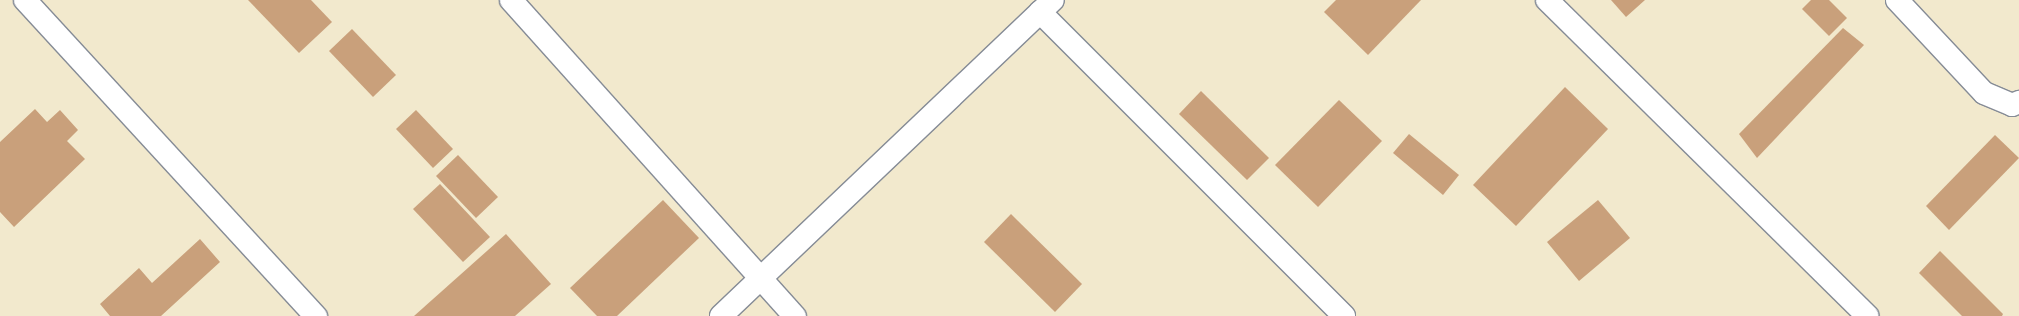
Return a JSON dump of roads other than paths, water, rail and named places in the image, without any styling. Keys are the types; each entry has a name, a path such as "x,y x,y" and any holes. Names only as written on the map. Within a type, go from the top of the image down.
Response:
{"street":[{"path":"25,0 316,316"},
{"path":"511,0 759,278 795,316"},
{"path":"1547,0 1866,316"},
{"path":"1897,0 1984,93 2012,105 2019,102"},
{"path":"721,316 759,278 1047,6 1344,316"}]}
